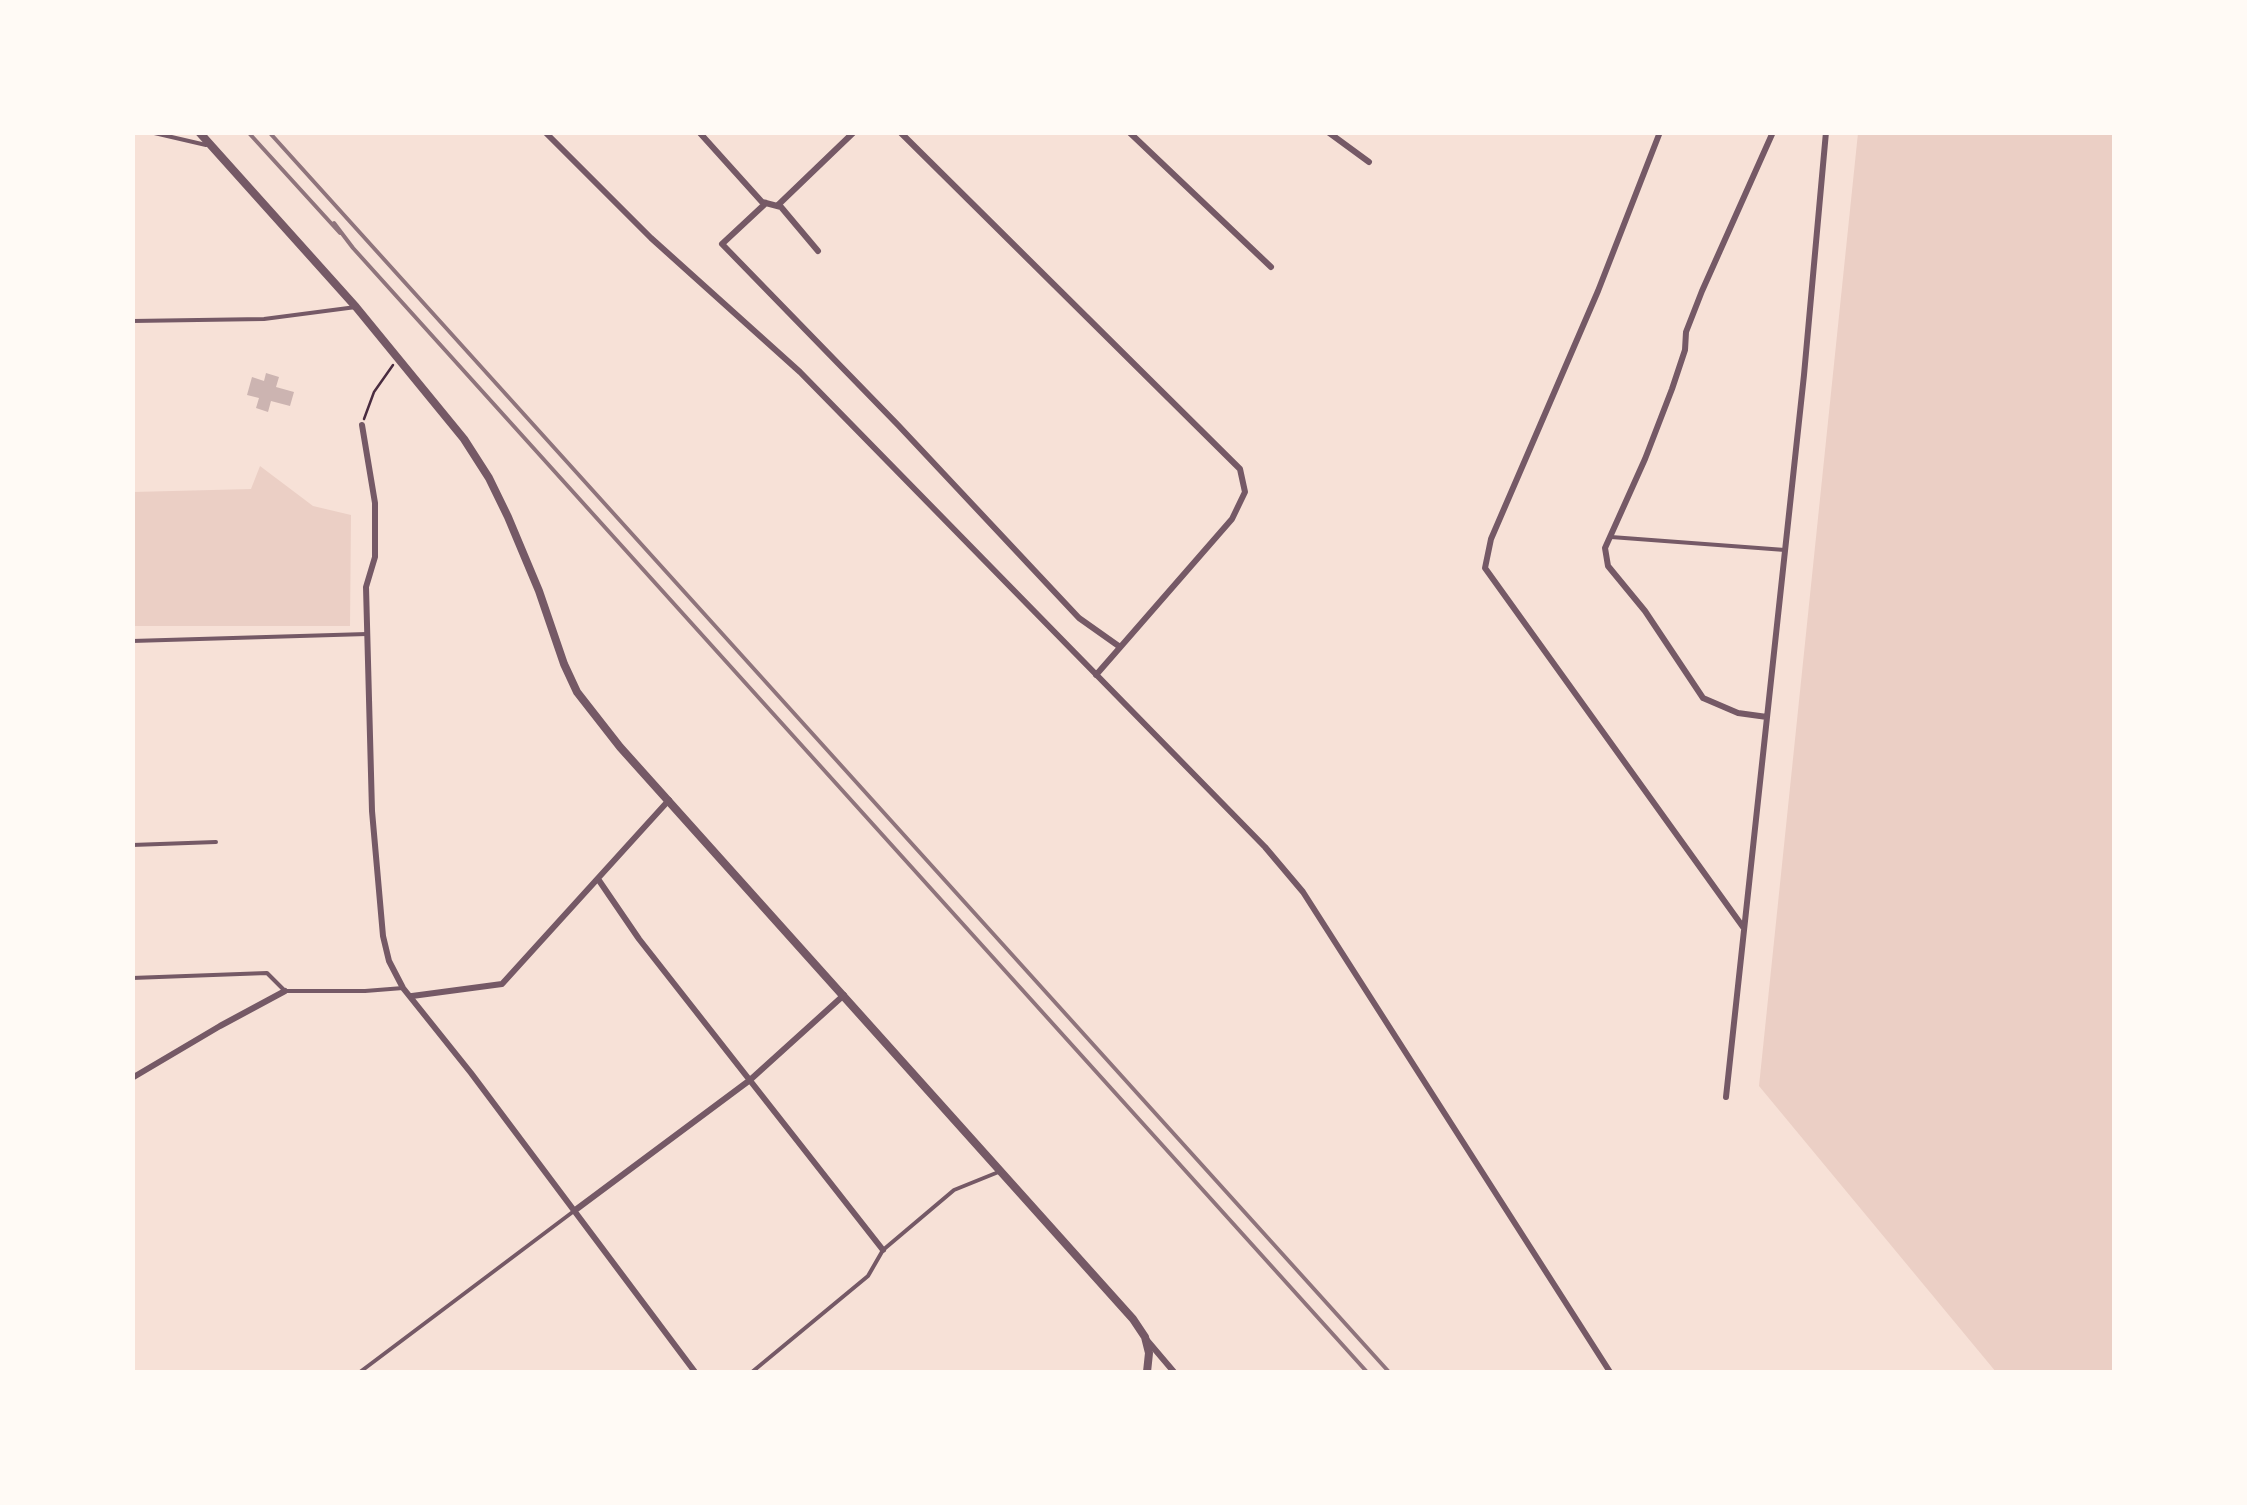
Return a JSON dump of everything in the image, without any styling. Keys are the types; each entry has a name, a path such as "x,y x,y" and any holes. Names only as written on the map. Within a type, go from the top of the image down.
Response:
{"street":[{"path":"198,132 356,307 464,439 490,478 577,692 620,747 1133,1319 1174,1372"},
{"path":"546,132 652,238 800,372 1266,847 1303,892 1610,1372"},
{"path":"699,132 762,202 780,207 818,251"},
{"path":"777,206 854,132"},
{"path":"900,132 1240,470 1245,492 1232,519 1096,675"},
{"path":"1130,132 1271,267"},
{"path":"1328,132 1369,162"},
{"path":"1660,132 1591,308 1491,539 1485,568 1744,928"},
{"path":"1767,717 1738,713 1702,698 1645,611 1608,566 1606,548 1672,389 1697,304 1773,132"},
{"path":"1726,1097 1826,132"},
{"path":"766,203 722,244 1079,618 1120,647"},
{"path":"362,425 375,503 375,557 366,587 372,810 383,936 389,961 404,988 695,1372"},
{"path":"412,996 502,984 668,800"},
{"path":"598,878 638,939 883,1250"},
{"path":"132,1078 285,992"},
{"path":"574,1212 750,1080 844,994"},
{"path":"1145,1337 1149,1353 1147,1372"}],"lane":[{"path":"150,132 210,146"},
{"path":"132,321 264,319 356,307"},
{"path":"1611,538 1785,550"},
{"path":"132,641 367,634"},
{"path":"132,845 216,842"},
{"path":"132,978 268,973 285,992 404,988"},
{"path":"752,1372 868,1276 883,1250 954,1190 1001,1171"},
{"path":"360,1372 574,1212"}],"path":[{"path":"362,425 374,392 398,358"}],"shaded area":[{"path":"1858,133 2114,133 2114,1372 1996,1372 1759,1086"},
{"path":"260,466 313,506 351,515 350,626 133,626 133,492 251,489"}],"building":[{"path":"266,373 279,377 276,387 294,392 290,406 271,401 268,412 256,408 259,398 247,395 252,377 264,381"}],"railway":[{"path":"248,132 340,233"},
{"path":"269,132 1389,1372"},
{"path":"334,223 1367,1372"}]}
